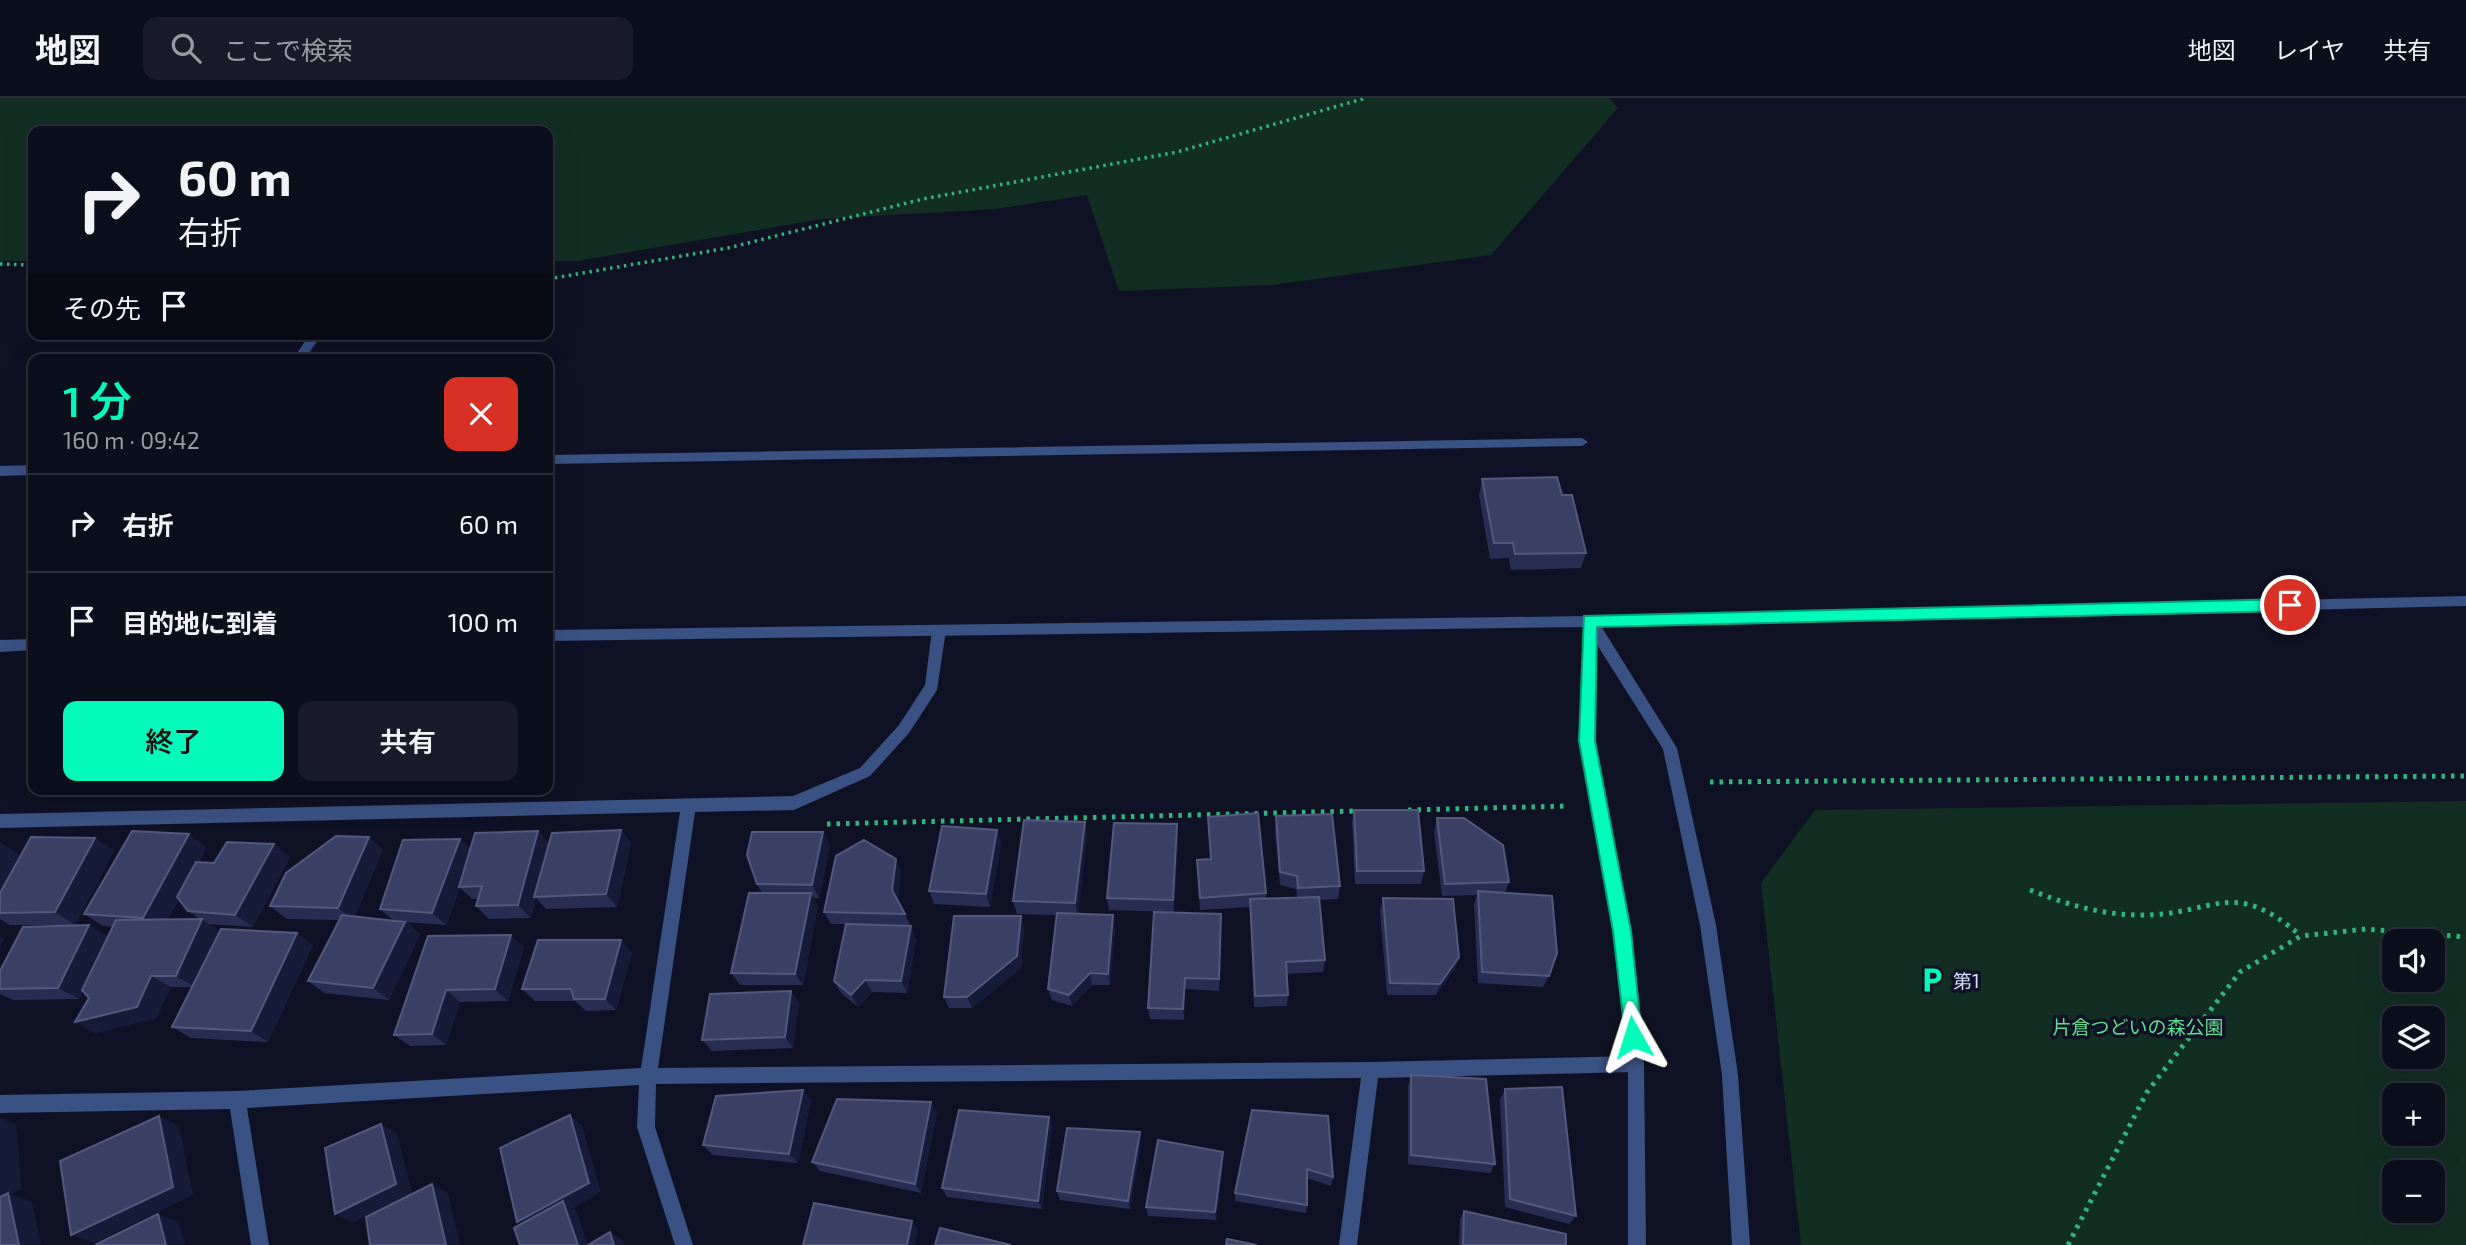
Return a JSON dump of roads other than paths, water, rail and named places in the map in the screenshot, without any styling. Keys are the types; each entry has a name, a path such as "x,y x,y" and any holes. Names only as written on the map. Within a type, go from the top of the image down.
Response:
{"street":[{"path":"553,460 1583,442"},
{"path":"0,471 28,470"},
{"path":"553,636 1590,621 2466,601"},
{"path":"1590,621 1587,741 1622,931 1636,1064 1637,1245"},
{"path":"1590,621 1670,747 1708,925 1731,1074 1741,1245"},
{"path":"0,821 794,803 865,772 904,729 932,686 939,630"},
{"path":"0,646 28,645"},
{"path":"684,1245 646,1127 648,1076 689,805"},
{"path":"0,1104 237,1100 648,1076 1371,1070 1636,1064"},
{"path":"1348,1245 1371,1070"},
{"path":"237,1100 260,1245"}],"place":[{"name":"第1","path":"1932,980"}],"park label":[{"name":"片倉つどいの森公園","path":"2138,1026"}]}
